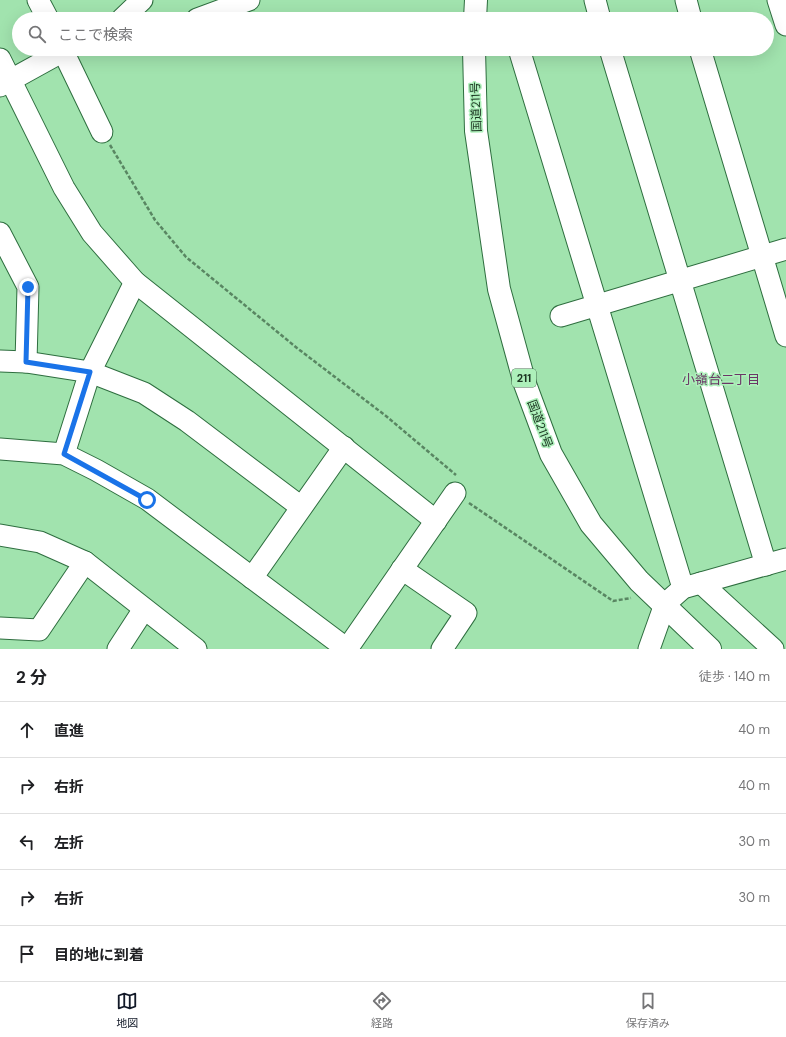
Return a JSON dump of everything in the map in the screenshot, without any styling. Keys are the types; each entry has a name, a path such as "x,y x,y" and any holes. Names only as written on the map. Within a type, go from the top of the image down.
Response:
{"highway":[{"path":"475,12 476,0"},
{"name":"国道211号","path":"474,56 476,131 499,289 525,384 551,454 590,524 639,581 710,649"}],"street":[{"path":"38,0 44,12"},
{"path":"216,12 249,0"},
{"path":"595,0 598,12"},
{"path":"686,0 689,12"},
{"path":"778,0 786,25"},
{"path":"5,83 53,56"},
{"path":"67,56 102,132"},
{"path":"522,56 597,305 692,586 773,649"},
{"path":"612,56 766,565"},
{"path":"702,56 786,336"},
{"path":"0,59 5,83 64,188 92,234 135,282 436,521"},
{"path":"0,233 28,287 26,362"},
{"path":"562,316 786,249"},
{"path":"64,454 90,372 135,282"},
{"path":"0,361 26,362 90,372 144,393 187,421 302,507"},
{"path":"252,578 344,448"},
{"path":"0,449 64,454 147,500 347,649 455,493"},
{"path":"0,535 40,542 85,562 144,610 196,649"},
{"path":"649,649 659,599 692,586 786,559"},
{"path":"0,628 39,630 85,562"},
{"path":"402,569 466,613 442,649"},
{"path":"118,649 144,610"},
{"path":"778,649 786,646"}],"path":[{"path":"102,132 155,220 186,257 297,348 386,416 462,481 455,493 613,602 659,599"}],"district":[{"name":"小嶺台二丁目","path":"721,379"}],"route":[{"path":"28,287 26,362 90,372 64,454 96,470 147,500"}]}
